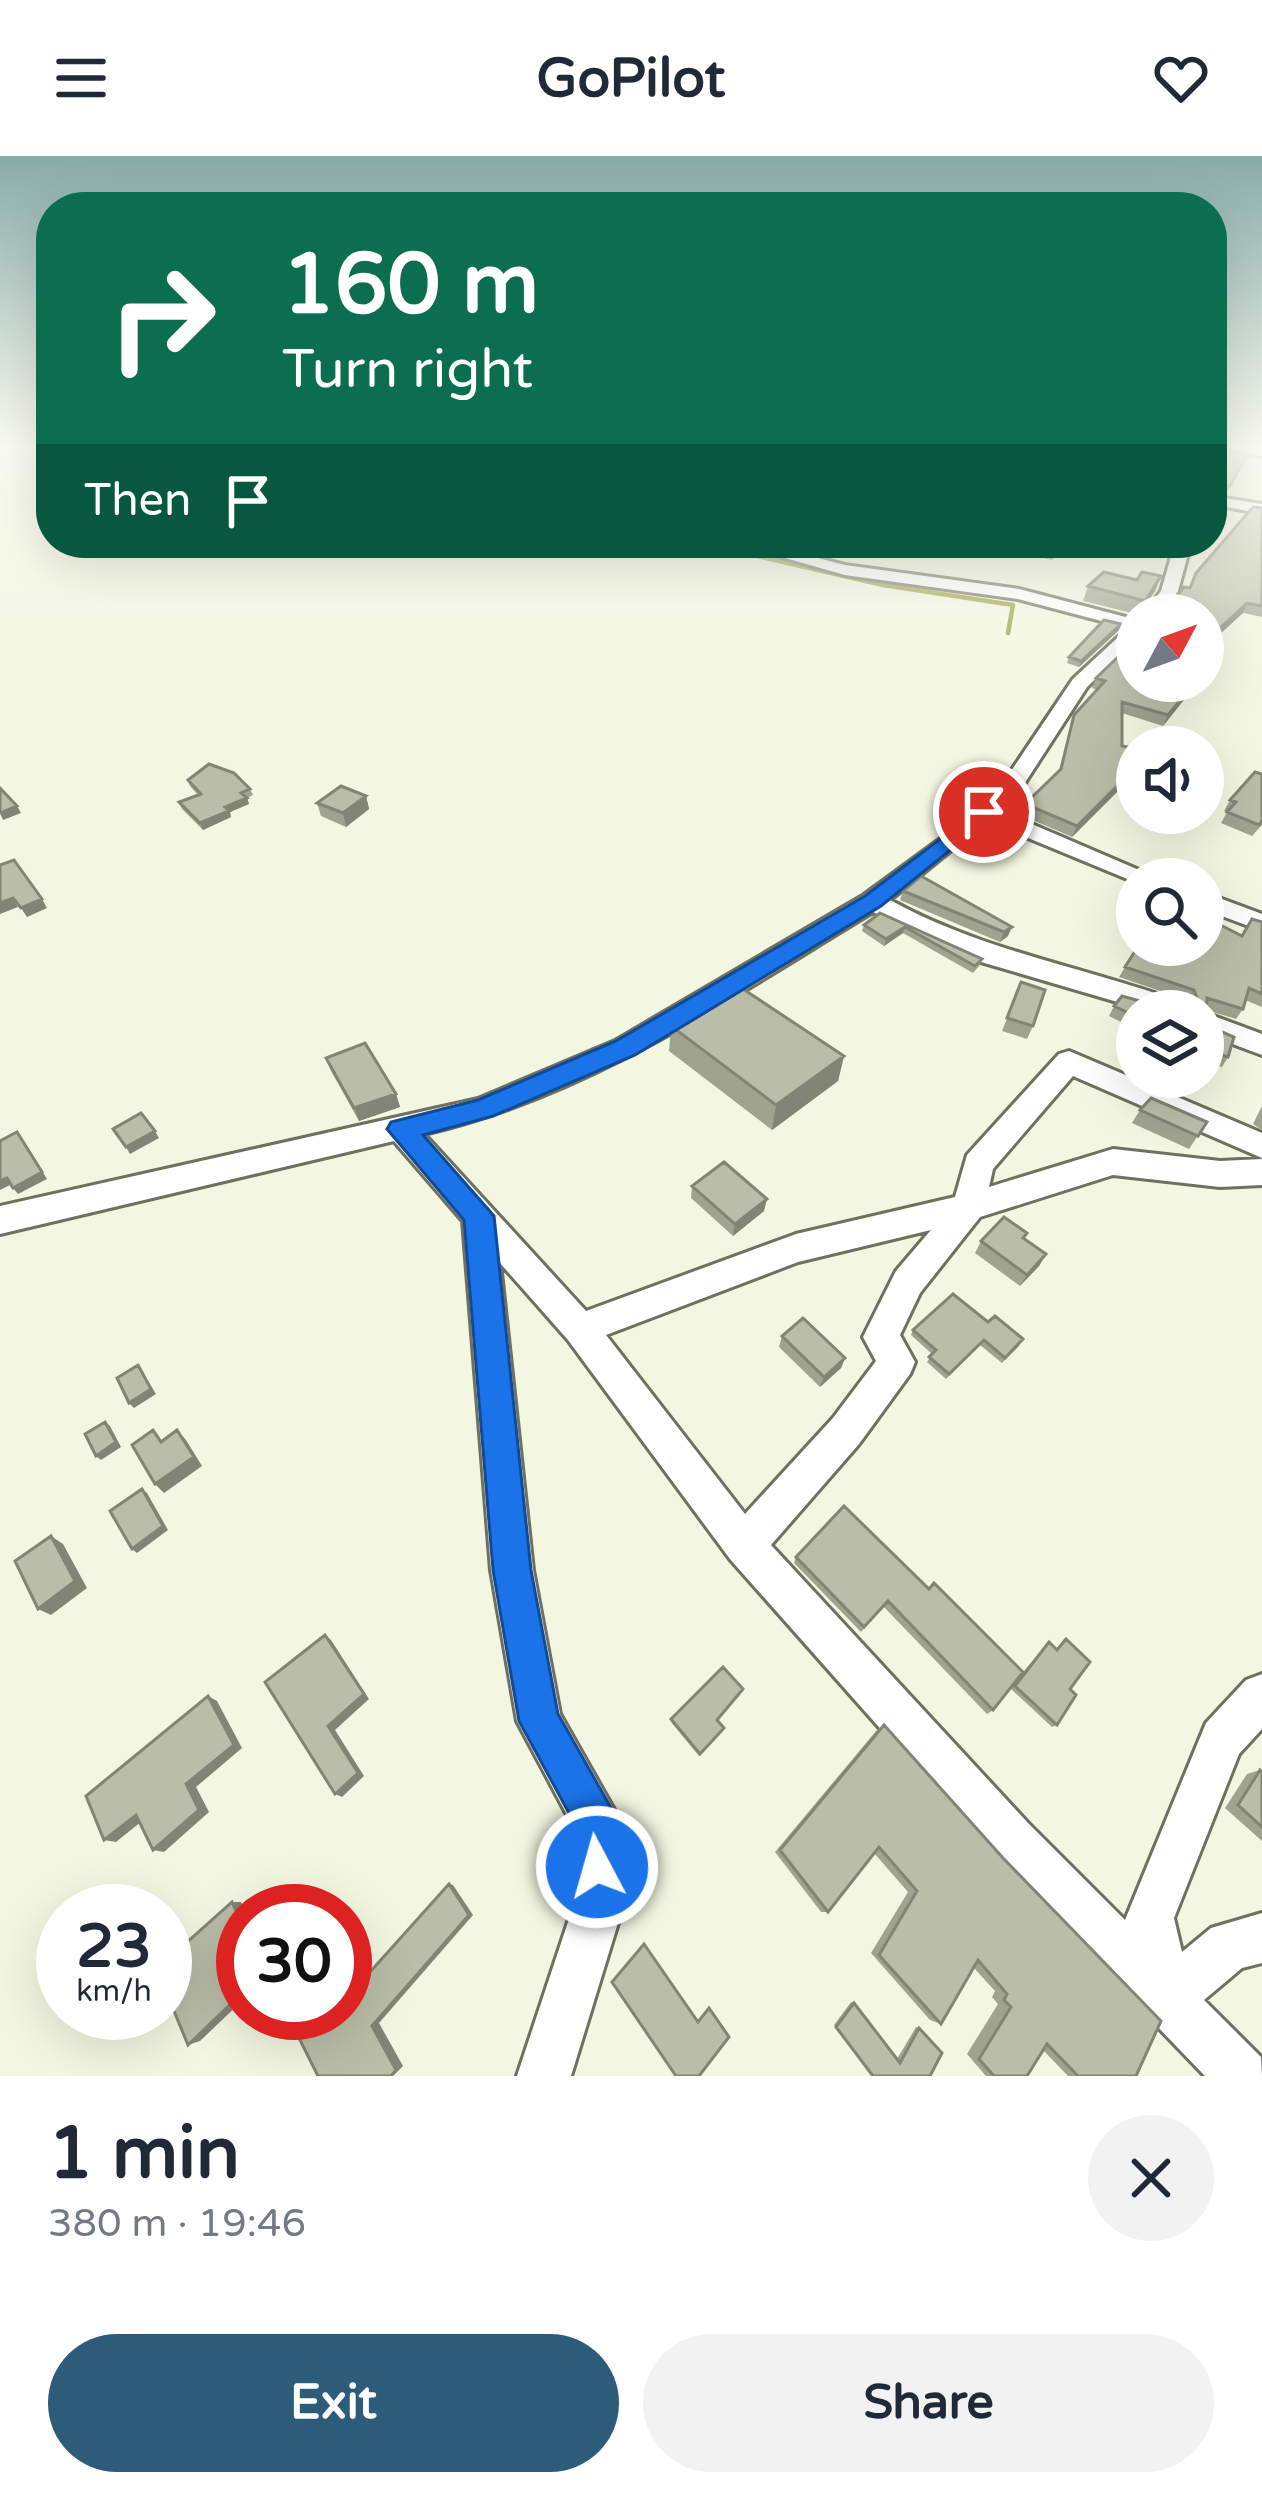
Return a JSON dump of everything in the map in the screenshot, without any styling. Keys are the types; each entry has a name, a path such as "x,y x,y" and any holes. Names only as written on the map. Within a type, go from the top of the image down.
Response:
{"street":[{"path":"798,558 845,570 1019,594 1116,621"},
{"path":"1169,594 1180,558"},
{"path":"0,1220 483,1109 626,1048 873,901 984,812 1011,787 1080,682 1116,647"},
{"path":"984,812 1116,866"},
{"path":"873,901 927,932 987,955 1120,990"},
{"path":"1224,908 1262,923"},
{"path":"1224,1030 1262,1045"},
{"path":"743,1545 846,1431 897,1362 881,1337 908,1282 970,1207 978,1164 1069,1062 1262,1146"},
{"path":"401,1129 580,1329 743,1545 1011,1840 1242,2076"},
{"path":"580,1329 796,1248 970,1207 1113,1162 1220,1174 1262,1172"},
{"path":"479,1216 512,1570 539,1721 598,1822 596,1913 544,2076"},
{"path":"1166,1998 1150,1918 1222,1739 1262,1696"},
{"path":"1166,1998 1229,1946 1262,1938"}],"building":[{"path":"1230,534 1262,534 1262,606 1247,603 1224,624 1224,594 1179,594 1184,587 1190,588 1209,558 1227,558"},
{"path":"1104,572 1137,580 1142,572 1161,576 1149,594 1118,594 1088,586"},
{"path":"1104,620 1116,623 1116,629 1081,661 1069,657"},
{"path":"1116,659 1116,702 1122,702 1122,726 1116,726 1116,787 1077,826 1025,804 1061,769 1074,715 1105,681 1096,678"},
{"path":"1122,702 1179,702 1168,715"},
{"path":"209,764 234,773 250,789 241,793 247,798 225,807 229,811 200,823 179,802 201,794 188,780"},
{"path":"1255,772 1262,774 1259,825 1227,812 1236,802 1230,800"},
{"path":"341,786 366,796 343,813 317,803"},
{"path":"0,788 17,806 0,813"},
{"path":"14,860 42,899 21,908 13,898 0,903 0,865"},
{"path":"921,876 1012,927 1004,932 903,891"},
{"path":"880,913 982,959 975,966 905,927 886,939 864,925"},
{"path":"1252,919 1262,922 1262,994 1249,988 1243,1009 1224,1003 1224,990 1194,990 1125,967 1224,966 1224,927 1242,936"},
{"path":"1021,982 1045,990 1033,1026 1007,1018"},
{"path":"740,987 844,1056 776,1105 671,1026"},
{"path":"1224,1033 1234,1037 1228,1057 1224,1056"},
{"path":"365,1043 396,1094 354,1108 326,1058"},
{"path":"1151,1098 1207,1122 1198,1136 1140,1110"},
{"path":"141,1113 155,1131 126,1147 113,1129"},
{"path":"17,1132 42,1172 13,1188 7,1178 0,1181 0,1141"},
{"path":"724,1162 767,1199 735,1224 692,1186"},
{"path":"1004,1217 1046,1254 1027,1275 981,1241"},
{"path":"953,1294 988,1322 995,1316 1023,1339 1005,1358 984,1340 949,1374 929,1357 936,1350 913,1330"},
{"path":"803,1318 845,1358 824,1377 782,1336"},
{"path":"138,1365 151,1389 129,1403 117,1378"},
{"path":"105,1422 116,1442 96,1456 85,1434"},
{"path":"153,1430 161,1442 177,1430 194,1457 155,1484 132,1445"},
{"path":"142,1489 163,1526 132,1549 110,1511"},
{"path":"844,1506 929,1589 934,1583 1023,1672 993,1710 888,1601 864,1627 796,1557"},
{"path":"51,1536 75,1581 38,1609 15,1561"},
{"path":"325,1635 364,1694 328,1726 358,1773 335,1794 265,1682"},
{"path":"1066,1639 1090,1662 1070,1689 1076,1695 1057,1725 1015,1686 1049,1642 1057,1650"},
{"path":"723,1667 743,1689 717,1720 724,1728 700,1754 671,1719"},
{"path":"208,1696 234,1745 186,1784 199,1810 153,1850 136,1815 104,1840 86,1796"},
{"path":"884,1725 1003,1858 1161,2021 1136,2076 1078,2076 1047,2044 1027,2076 994,2076 979,2059 1011,2007 1004,2000 1007,1994 978,1960 941,2024 879,1955 917,1891 879,1847 828,1912 780,1850"},
{"path":"1262,1772 1262,1827 1238,1805"},
{"path":"449,1884 469,1915 372,2026 372,1970"},
{"path":"216,1916 216,2018 188,2045 186,2040 192,2040 192,1938"},
{"path":"644,1944 698,2022 709,2008 729,2037 699,2076 676,2076 612,1982"},
{"path":"854,2003 900,2063 919,2028 942,2053 930,2076 873,2076 836,2027"},
{"path":"372,2026 396,2070 391,2076 318,2076 300,2040 372,2040"}],"waterway":[{"path":"766,558 883,585 1013,605 1008,633"}],"route":[{"path":"597,1867 598,1822 539,1721 532,1683 512,1570 479,1216 401,1129 483,1109 626,1048 873,901 984,812"}]}
